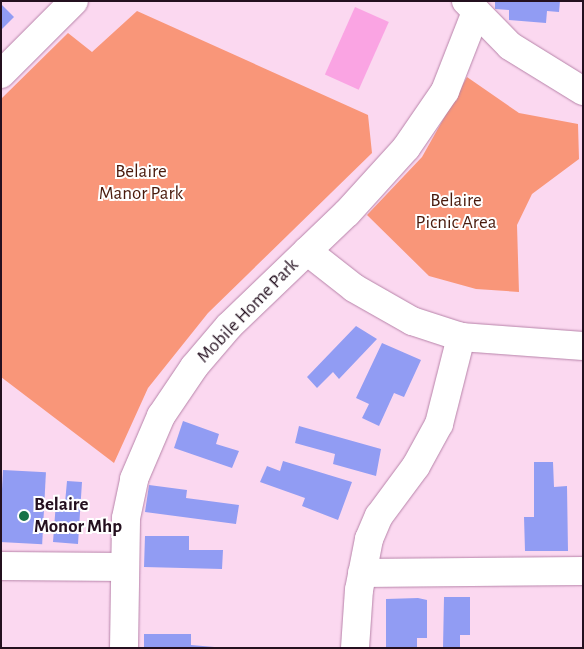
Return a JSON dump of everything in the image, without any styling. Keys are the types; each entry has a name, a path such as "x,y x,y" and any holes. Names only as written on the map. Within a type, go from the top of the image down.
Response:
{"lane":[{"path":"1,74 74,1"},
{"name":"Mobile Home Park","path":"124,648 126,518 134,479 148,441 167,406 229,326 307,251 406,148 435,109 471,6 510,46 583,91"},
{"name":"Mobile Home Park","path":"307,251 373,300 412,320 461,337 583,346"},
{"path":"355,648 362,573 369,540 379,516 416,466 439,424 461,337"},
{"path":"1,566 124,566"},
{"path":"362,573 583,571"}],"green space":[{"name":"Belaire Manor Park","path":"137,11 368,115 372,153 208,313 148,388 114,463 1,377 1,99 68,33 92,52"},
{"name":"Belaire Picnic Area","path":"467,77 519,113 578,124 579,159 532,194 517,225 519,292 476,289 429,276 367,215 422,157"}],"shaded area":[{"path":"355,7 389,22 359,90 325,75"}],"building":[{"path":"495,1 560,1 559,12 547,11 546,23 509,20 509,10 495,9"},
{"path":"1,4 14,17 1,30"},
{"path":"356,326 377,339 339,379 333,372 317,388 307,377"},
{"path":"382,343 421,360 404,397 394,393 379,426 362,418 369,404 356,398"},
{"path":"183,421 219,434 216,444 239,451 232,468 174,448"},
{"path":"299,426 381,449 376,476 333,464 335,454 295,443"},
{"path":"283,461 352,482 338,520 302,506 305,498 260,482 267,466 280,471"},
{"path":"534,462 553,462 554,487 567,486 568,551 525,551 524,517 534,517"},
{"name":"Belaire Monor Mhp","path":"3,470 46,472 42,544 1,542"},
{"name":"Belaire Monor Mhp","path":"67,481 82,482 78,544 53,542 56,502 65,503"},
{"name":"Belaire Monor Mhp","path":"149,485 187,490 186,498 239,505 236,524 145,512"},
{"name":"Belaire Monor Mhp","path":"145,536 189,536 189,550 223,550 222,569 144,567"},
{"path":"444,597 470,597 470,635 460,635 460,648 443,648"},
{"path":"418,598 427,600 427,638 417,638 417,648 386,648 386,599"},
{"path":"144,634 191,634 191,645 226,648 144,648"}],"place":[{"name":"Belaire Monor Mhp","path":"24,516"}]}
